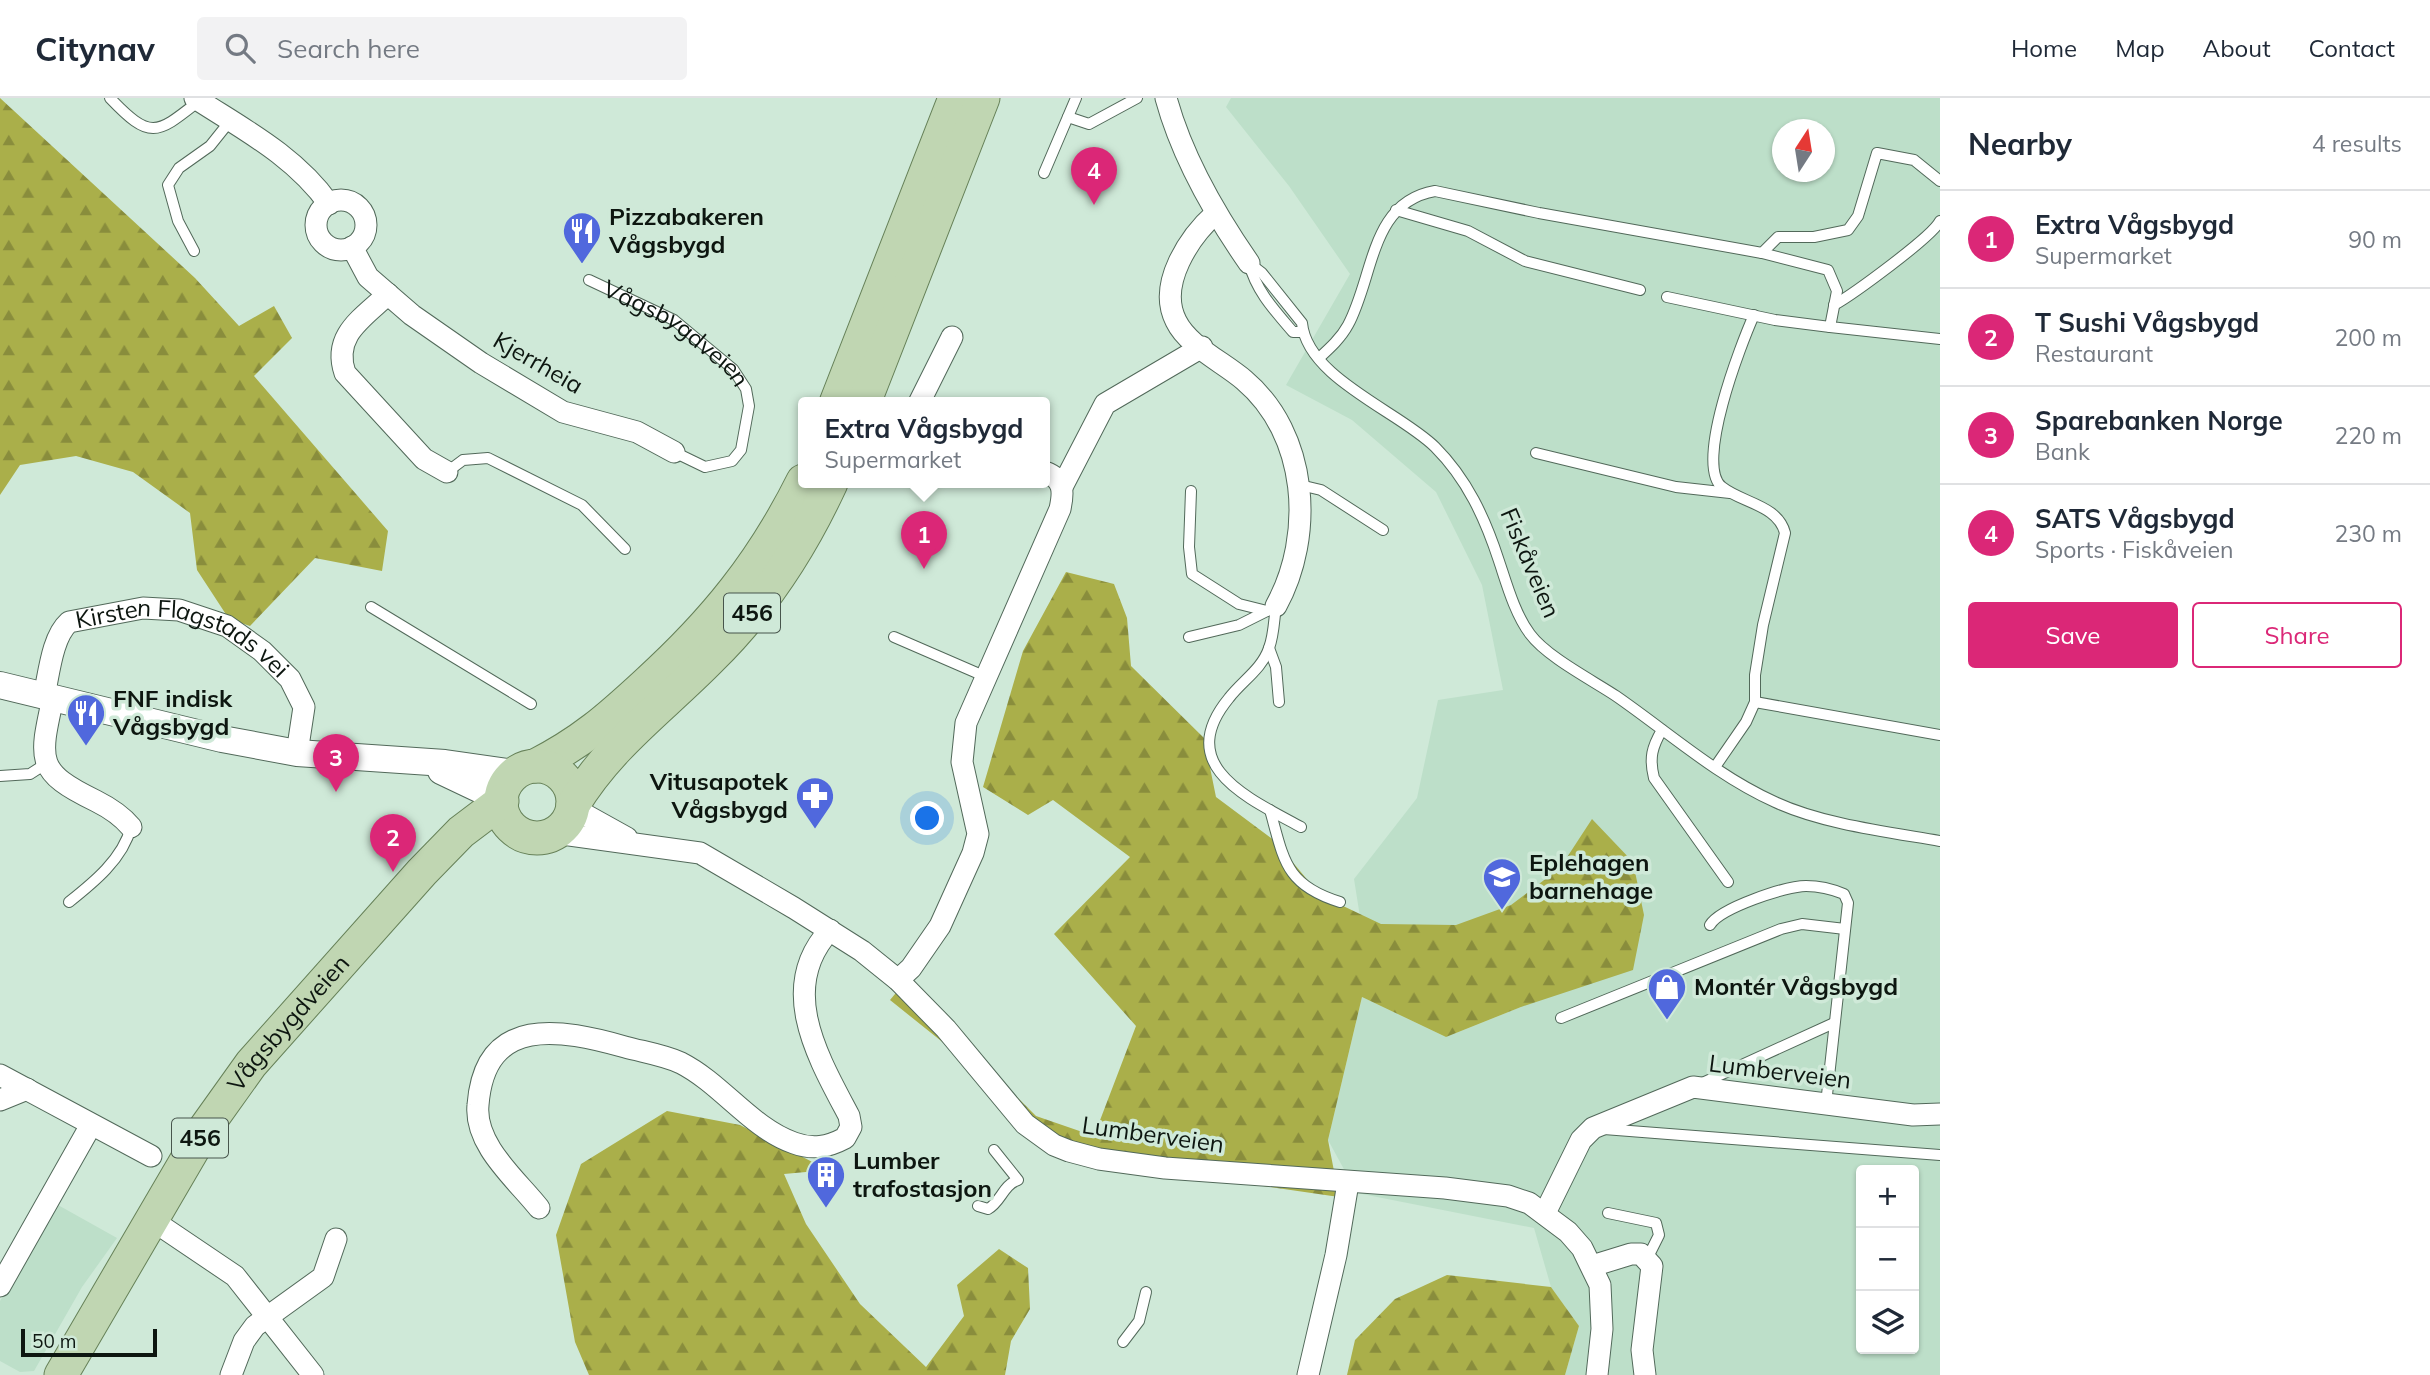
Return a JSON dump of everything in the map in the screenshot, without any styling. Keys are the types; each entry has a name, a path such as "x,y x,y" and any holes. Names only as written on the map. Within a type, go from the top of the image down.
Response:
{"main road":[{"path":"912,208 915,163 941,98"},
{"path":"838,397 956,98"},
{"path":"866,397 984,98"},
{"path":"906,296 961,191 981,142 1005,98"},
{"name":"Vågsbygdveien","path":"61,1375 206,1127 251,1064 373,925 461,832 514,785 588,737 709,624 762,556 799,488"},
{"name":"456","path":"522,834 539,837 567,815 602,761 744,623 799,546 828,488"},
{"path":"522,834 507,820 514,785 545,767 563,777 573,794 567,815"},
{"name":"Vågsbygdveien","path":"428,867 461,848 522,834"}],"street":[{"name":"Fiskåveien","path":"1166,98 1176,130 1216,213 1249,263"},
{"path":"197,99 311,178 328,204"},
{"path":"345,200 363,214 363,236 352,247 336,249 322,241 318,233 318,216 328,204 345,200"},
{"path":"1216,213 1199,228 1188,244 1171,295 1176,323 1266,401 1284,436 1300,485 1300,519 1294,549 1285,587 1271,609"},
{"name":"Kjerrheia","path":"352,247 368,277 388,295 470,355 545,402 579,417 637,432 674,452"},
{"path":"388,295 350,330 340,358 345,373 424,459 447,472"},
{"path":"922,397 952,337"},
{"path":"898,980 911,968 940,926 973,853 978,834 974,808 964,781 962,762 966,723 984,676 1060,509 1062,487 1105,404 1202,347"},
{"path":"1050,474 1056,477 1062,487"},
{"name":"Kirsten Flagstads vei","path":"47,763 45,740 49,697 57,644 63,627 69,622 143,608 179,610 227,626 262,651 290,679 304,707 297,753"},
{"path":"0,685 222,739 297,753 409,761 514,785"},
{"path":"47,763 62,785 111,808 131,827"},
{"name":"Lumberveien","path":"567,815 639,844"},
{"name":"Lumberveien","path":"567,815 639,844 684,849 711,858 830,930 898,980 946,1029 1026,1124 1054,1145 1099,1160 1348,1183 1445,1188 1508,1196 1529,1203 1568,1232 1592,1266 1600,1285 1602,1306 1597,1375"},
{"path":"539,1208 499,1162 481,1127 477,1110 484,1074 506,1044 521,1035 577,1034 663,1056 695,1071 757,1120 792,1143 818,1148 845,1138 851,1127 849,1116 810,1035 804,1011 804,987 812,957 830,930"},
{"path":"0,1075 151,1156"},
{"name":"Lumberveien","path":"1593,1128 1693,1087 1913,1115 1940,1114"},
{"path":"0,1100 27,1089"},
{"path":"0,1286 91,1125"},
{"path":"1545,1213 1581,1140 1593,1128"},
{"path":"1308,1375 1336,1255 1348,1183"},
{"path":"152,1220 235,1276 313,1375"},
{"path":"231,1375 244,1341 255,1326 323,1277 336,1240"},
{"path":"1592,1266 1631,1254 1641,1254 1652,1266 1642,1350 1645,1375"}],"lane":[{"path":"110,98 137,122 159,129 171,125 197,99"},
{"path":"1044,173 1076,98"},
{"path":"1068,117 1089,124 1137,98"},
{"path":"194,251 178,221 168,185 178,168 210,146 230,121"},
{"path":"1762,253 1778,237 1814,237 1848,230 1862,206 1874,156 1886,153 1914,160 1940,181"},
{"path":"1319,358 1347,327 1367,279 1380,234 1396,209 1419,193 1435,191 1539,213 1762,253 1828,270 1837,291 1830,327"},
{"path":"1396,209 1468,231 1525,261 1640,290"},
{"path":"1834,305 1850,296 1922,239 1940,221"},
{"name":"Fiskåveien","path":"1249,263 1254,282 1270,306 1293,332 1303,332 1319,358 1354,391 1403,421 1433,445 1464,480 1478,505 1509,592 1531,635 1741,785 1777,803 1824,817 1940,841"},
{"name":"Vågsbygdveien","path":"589,280 674,320 733,369 746,389 749,406 741,450 735,458 705,467 674,452"},
{"path":"1667,297 1754,316 1940,339"},
{"path":"1715,767 1746,722 1755,702 1755,675 1763,625 1785,533 1776,514 1732,494 1718,483 1712,465 1730,376 1754,316"},
{"path":"1536,453 1676,487 1732,494"},
{"path":"447,472 463,460 488,457 582,505 625,549"},
{"path":"1300,485 1321,490 1383,530"},
{"path":"1191,491 1189,547 1192,574 1239,604 1271,609"},
{"path":"371,607 531,704"},
{"path":"1189,637 1239,625 1271,609"},
{"path":"1271,609 1269,648 1276,667 1279,702"},
{"path":"894,637 984,676"},
{"path":"1269,648 1262,662 1220,709 1210,727 1207,744 1210,759 1221,775 1270,810 1301,827"},
{"path":"1755,702 1940,735"},
{"path":"1662,730 1652,748 1650,762 1654,778 1728,882"},
{"path":"0,776 30,774 47,763"},
{"path":"1270,810 1281,850 1295,878 1313,894 1340,902"},
{"path":"69,902 91,885 122,850 131,827"},
{"path":"1710,925 1720,914 1785,889 1805,886 1844,894 1848,903 1826,1104"},
{"path":"1561,1018 1781,929 1801,924 1845,929"},
{"path":"1693,1087 1834,1023"},
{"path":"1593,1128 1940,1155"},
{"path":"978,1206 988,1209 994,1206 1010,1183 1018,1180 994,1150"},
{"path":"1608,1213 1649,1219 1656,1223 1659,1235 1647,1259"},
{"path":"1123,1342 1139,1321 1146,1292"}],"shaded area":[{"path":"1231,98 1940,98 1940,1375 1565,1375 1579,1326 1551,1287 1534,1228 1357,1193 1328,1140 1362,997 1446,1037 1521,1007 1367,961 1354,879 1417,798 1438,700 1503,690 1482,585 1436,492 1352,420 1286,385 1350,274 1289,186 1226,107"},
{"path":"58,1205 117,1238 82,1287 34,1371 20,1372 0,1361 0,1301"}],"green space":[{"path":"0,98 195,278 239,326 274,306 292,338 254,376 388,531 382,571 315,558 250,626 229,619 197,570 190,513 133,472 76,456 20,465 0,495"},
{"path":"1066,572 1114,584 1127,618 1131,666 1204,738 1216,797 1275,841 1320,895 1381,924 1456,925 1511,905 1560,868 1592,819 1633,862 1644,915 1633,970 1521,1007 1446,1037 1362,997 1328,1140 1339,1197 1051,1155 1021,1105 890,1000 910,976 912,992 1036,1116 1094,1136 1136,1026 1054,934 1130,857 1053,800 1028,815 983,787 1023,651"},
{"path":"667,1111 740,1125 828,1170 784,1174 806,1224 860,1304 926,1367 964,1316 957,1285 999,1249 1028,1268 1030,1309 1011,1341 1005,1375 589,1375 575,1342 556,1235 581,1164"},
{"path":"1447,1275 1551,1287 1579,1326 1565,1375 1347,1375 1355,1340 1395,1299"}],"place":[{"name":"SATS Vågsbygd","path":"1094,205"},
{"name":"Pizzabakeren Vågsbygd","path":"582,265"},
{"name":"Extra Vågsbygd","path":"924,569"},
{"name":"FNF indisk Vågsbygd","path":"86,747"},
{"name":"Sparebanken Norge","path":"336,792"},
{"name":"Vitusapotek Vågsbygd","path":"815,830"},
{"name":"T Sushi Vågsbygd","path":"393,872"},
{"name":"Eplehagen barnehage","path":"1502,911"},
{"name":"Montér Vågsbygd","path":"1667,1021"},
{"name":"Lumber trafostasjon","path":"826,1209"}]}
